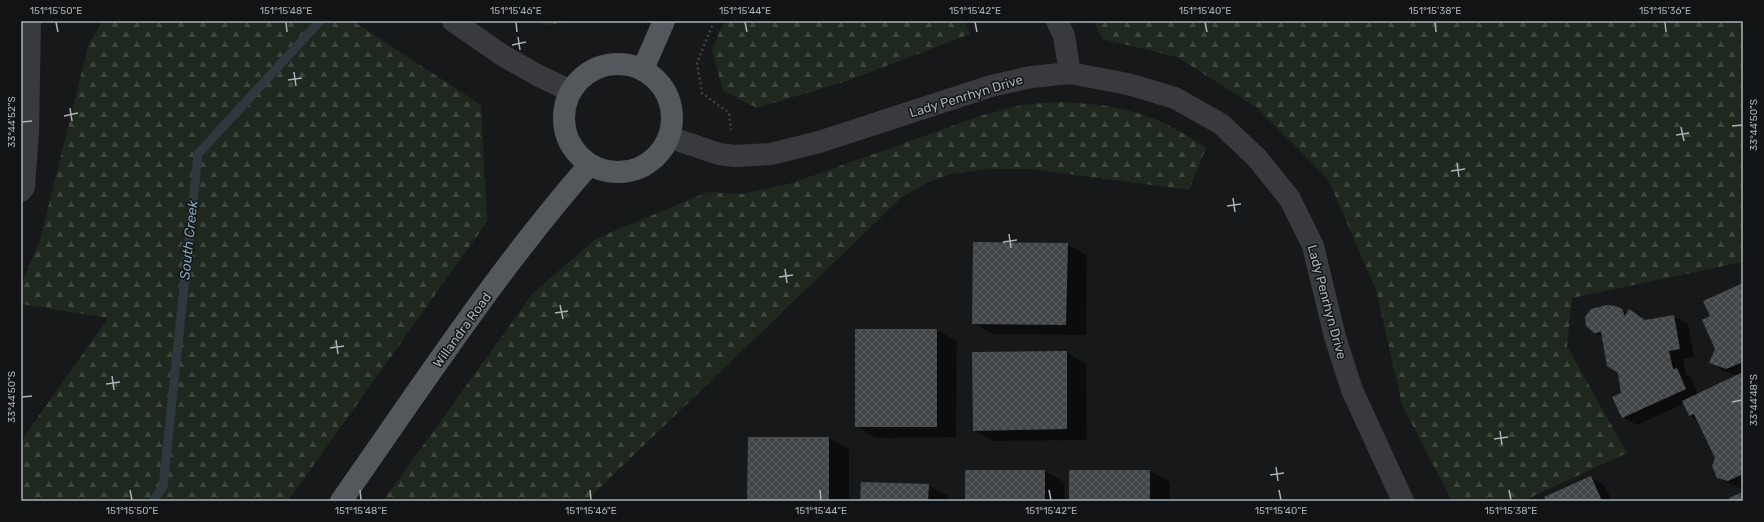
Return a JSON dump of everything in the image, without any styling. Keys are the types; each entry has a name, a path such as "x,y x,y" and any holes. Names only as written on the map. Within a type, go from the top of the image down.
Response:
{"main road":[{"path":"643,69 664,21"},
{"path":"616,64 630,65 643,69 654,77 662,86 669,98 672,111 672,124 669,137 661,151 650,161 636,168 621,171 606,170 590,164 579,155 569,141 564,124 565,107 571,91 585,76 603,66 616,64"},
{"name":"Willandra Road","path":"341,501 474,311 559,199 590,164"}],"street":[{"path":"21,191 24,187 28,133 30,21"},
{"path":"453,21 502,56 571,91"},
{"path":"1057,21 1064,36 1070,74"},
{"name":"Lady Penrhyn Drive","path":"669,137 719,154 735,156 771,154 819,142 991,86 1030,77 1070,74 1128,84 1175,98 1221,124 1257,158 1290,199 1313,246 1335,337 1352,390 1403,501"}],"path":[{"path":"714,21 697,63 702,92 728,113 735,156"}],"green space":[{"path":"103,21 353,21 481,105 487,222 288,501 21,501 21,441 108,318 21,304 21,285 40,240 89,43"},
{"path":"538,21 582,21 544,25"},
{"path":"724,21 965,21 970,34 847,81 757,108 723,91 712,50"},
{"path":"1094,21 1743,21 1743,262 1572,298 1567,346 1627,453 1523,501 1452,501 1402,405 1376,290 1328,179 1256,107 1177,57 1102,39"},
{"path":"1054,102 1097,105 1134,112 1169,125 1187,135 1206,148 1189,190 1030,169 988,169 951,174 928,182 901,198 586,501 383,501 533,293 597,238 708,192 743,194 792,183 983,115 1022,105"}],"building":[{"path":"973,242 1068,243 1066,325 972,324"},
{"path":"1743,283 1743,362 1726,369 1709,363 1715,349 1702,320 1710,316 1703,301"},
{"path":"1607,305 1616,306 1622,309 1625,316 1629,309 1645,320 1674,315 1680,349 1669,351 1673,369 1677,368 1686,389 1622,418 1612,397 1621,393 1618,373 1607,366 1601,332 1594,333 1586,326 1585,317 1591,309"},
{"path":"855,329 937,329 937,427 855,427"},
{"path":"1067,351 1067,429 973,431 972,352"},
{"path":"1743,372 1743,474 1728,481 1717,478 1712,466 1715,458 1694,414 1689,416 1682,401"},
{"path":"748,437 829,437 829,501 747,501"},
{"path":"965,470 1045,470 1045,501 965,501"},
{"path":"1069,470 1150,470 1150,501 1069,501"},
{"path":"1591,476 1602,501 1546,501 1544,497"},
{"path":"861,482 929,484 928,501 860,501"},
{"path":"1743,492 1743,501 1731,501 1729,498"}],"waterway":[{"name":"South Creek","path":"153,501 163,487 198,154 320,21"}]}
